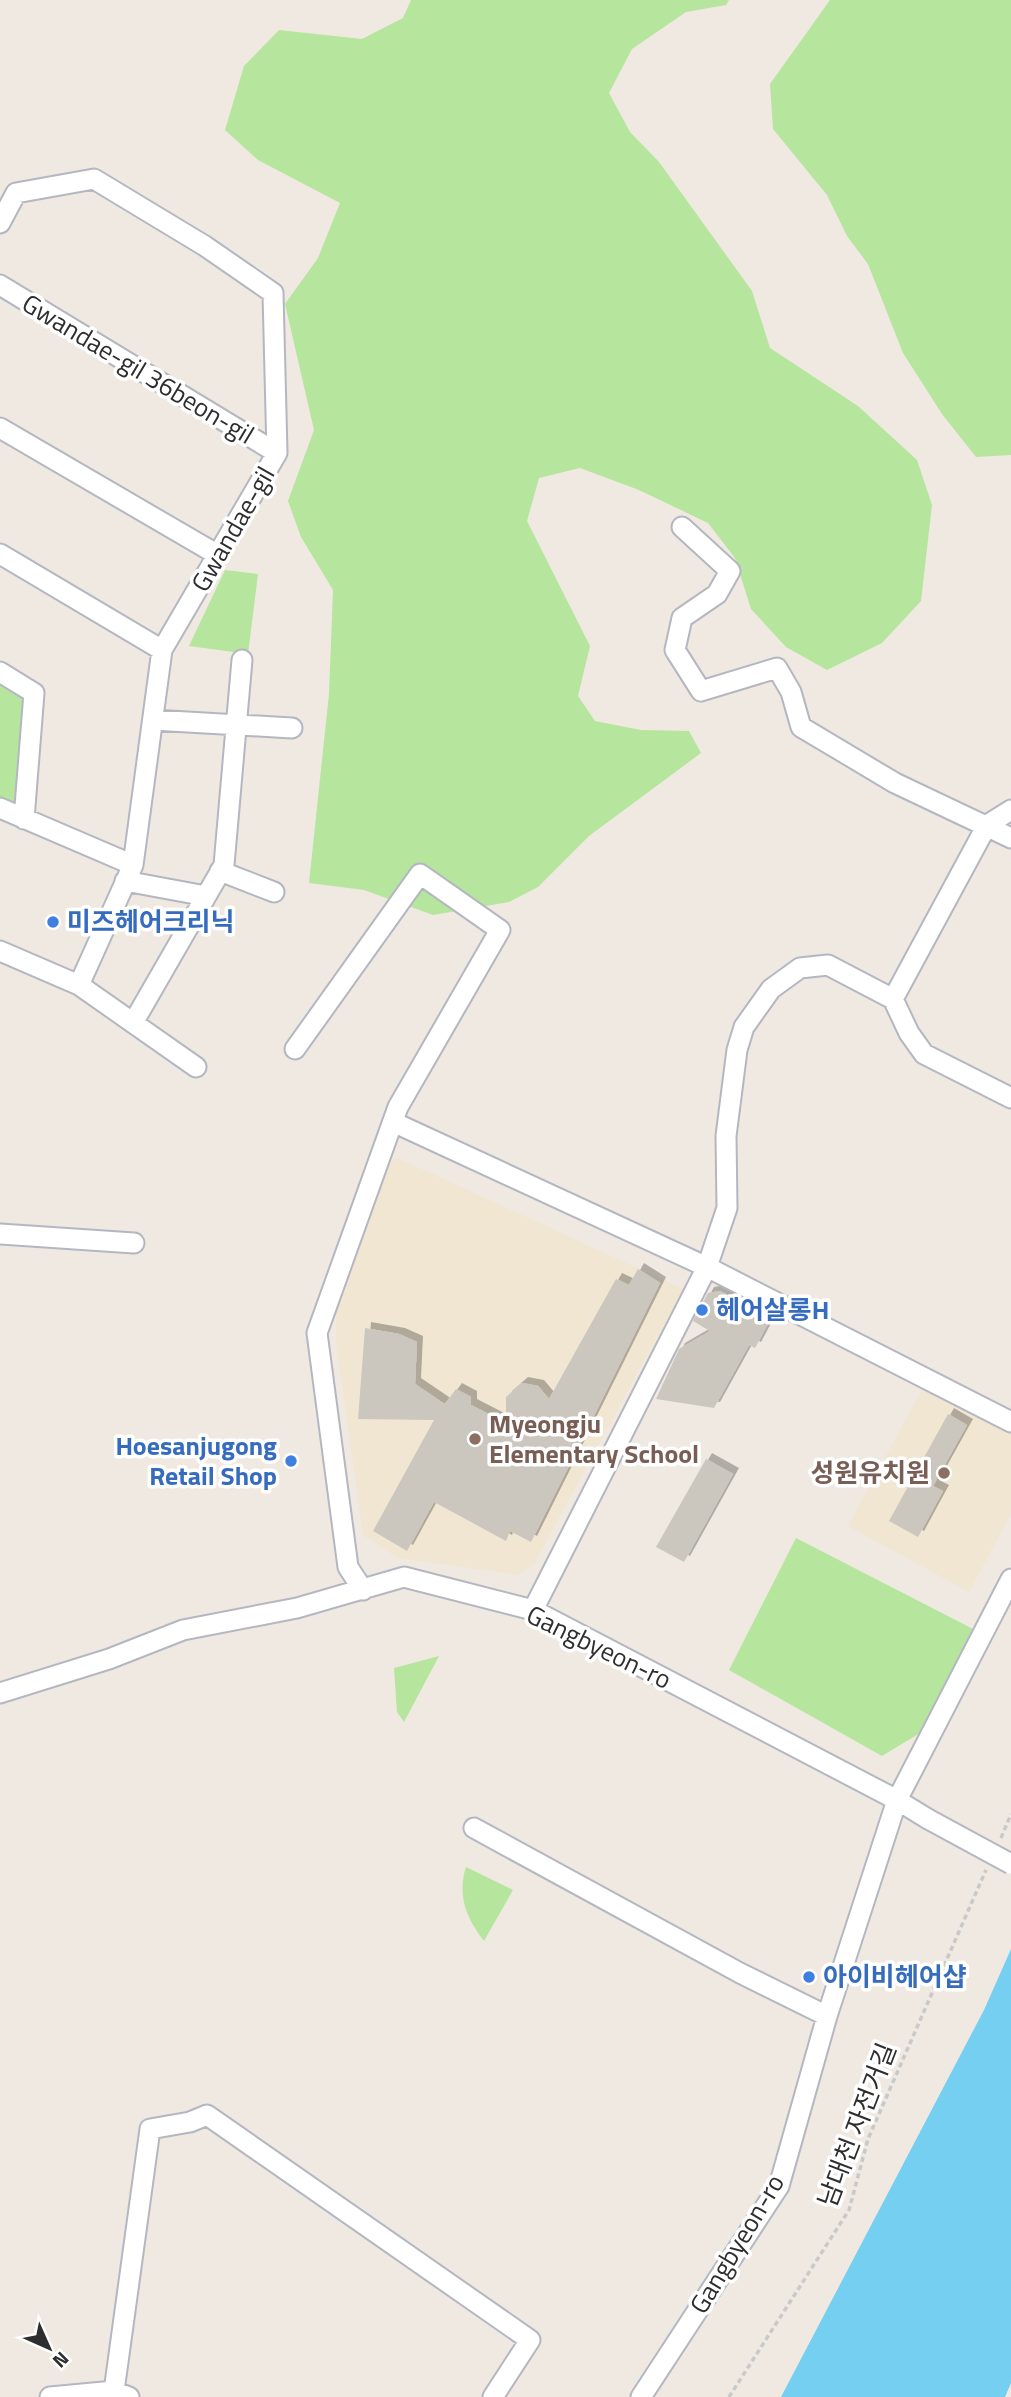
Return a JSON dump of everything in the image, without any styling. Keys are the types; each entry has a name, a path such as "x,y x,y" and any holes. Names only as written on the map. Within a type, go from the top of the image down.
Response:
{"street":[{"name":"Gwandae-gil","path":"0,223 16,193 94,179 205,246 272,293 277,453 162,650 129,873 79,985"},
{"name":"Gwandae-gil 36beon-gil","path":"0,285 277,453"},
{"path":"0,428 218,555"},
{"path":"682,527 730,571 717,594 682,618 675,650 701,691 777,668 791,692 801,727 895,783 1011,838"},
{"path":"0,554 162,650"},
{"path":"133,1023 224,864 242,660"},
{"path":"0,672 34,693 24,819"},
{"path":"153,720 292,728"},
{"path":"0,808 129,873 206,896"},
{"path":"893,999 987,825 1011,810"},
{"path":"220,871 274,892"},
{"path":"295,1049 420,874 500,930 393,1122 317,1334 348,1566 363,1590"},
{"path":"0,951 79,985 196,1067"},
{"path":"533,1610 707,1267 727,1208 726,1136 737,1050 744,1027 771,989 800,968 828,965 893,999 909,1033 924,1054 1011,1098"},
{"path":"393,1122 707,1267 1011,1422"},
{"path":"0,1234 134,1243"},
{"name":"Gangbyeon-ro","path":"0,1693 110,1659 183,1630 297,1608 404,1577 533,1610 897,1800 1011,1864"},
{"name":"Gangbyeon-ro","path":"641,2397 779,2186 827,2016 897,1800 1011,1579"},
{"path":"474,1828 740,1973 827,2016"},
{"path":"50,2397 121,2394 150,2129 190,2122 206,2115 530,2340 493,2397"}],"path":[{"path":"1000,1839 1011,1814"},
{"name":"남대천 자전거길","path":"729,2397 849,2210 867,2139 989,1864"}],"shaded area":[{"name":"Myeongju Elementary School","path":"398,1158 683,1289 534,1564 518,1575 398,1558 363,1535 336,1342 336,1302 378,1169"},
{"name":"성원유치원","path":"924,1386 1011,1432 1011,1514 969,1592 848,1526"}],"green space":[{"path":"411,0 729,0 726,5 686,12 632,49 609,93 630,132 659,162 752,291 770,348 858,406 917,460 932,505 921,601 882,643 827,670 786,647 751,609 735,558 708,523 639,490 580,468 539,478 527,521 590,646 578,696 595,721 641,730 689,731 701,753 589,836 538,887 509,902 433,915 364,890 309,883 329,694 333,590 301,537 288,501 314,430 285,304 318,258 340,203 258,160 225,130 244,66 279,30 362,39 403,18"},
{"path":"830,0 1011,0 1011,455 976,457 942,414 903,353 868,264 847,236 827,195 773,129 770,84"},
{"path":"225,570 258,574 248,654 189,646"},
{"path":"0,672 34,693 24,819 0,808"},
{"path":"796,1538 973,1629 920,1733 882,1756 729,1670"},
{"path":"439,1656 404,1722 397,1712 394,1668"},
{"path":"466,1867 513,1890 484,1941 472,1924 465,1906 462,1887"}],"water":[{"path":"1011,1949 1011,2383 1005,2397 781,2397 984,2010"}],"building":[{"path":"638,1269 660,1283 531,1542 510,1531 506,1541 434,1502 407,1551 373,1531 434,1420 358,1419 365,1328 399,1334 417,1342 415,1384 443,1403 445,1404 456,1389 471,1397 471,1405 506,1423 506,1397 522,1383 538,1386 549,1399 616,1279 629,1285"},
{"path":"720,1291 771,1318 755,1348 749,1345 714,1408 656,1399 679,1349 710,1331 693,1321 708,1293"},
{"path":"948,1414 967,1425 933,1486 943,1491 918,1537 889,1521"},
{"path":"706,1459 733,1474 684,1562 656,1547"}],"place":[{"name":"미즈헤어크리닉","path":"53,922"},
{"name":"헤어살롱H","path":"702,1310"},
{"name":"Myeongju Elementary School","path":"475,1439"},
{"name":"Hoesanjugong Retail Shop","path":"291,1461"},
{"name":"성원유치원","path":"944,1473"},
{"name":"아이비헤어샵","path":"809,1977"}]}
